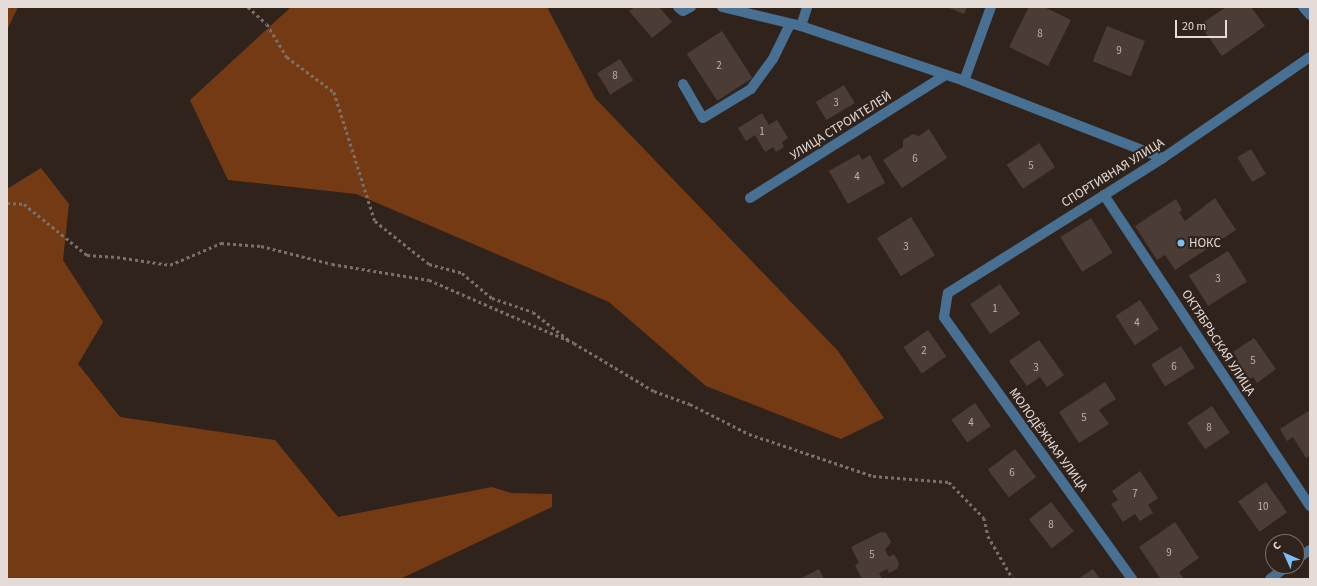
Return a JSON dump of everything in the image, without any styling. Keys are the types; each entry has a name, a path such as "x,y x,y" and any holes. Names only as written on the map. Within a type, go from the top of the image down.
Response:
{"street":[{"path":"678,7 684,11 691,7"},
{"path":"722,7 801,26 964,81 1163,158"},
{"path":"801,26 807,7"},
{"path":"964,81 992,7"},
{"path":"1303,7 1310,15"},
{"path":"683,84 703,118 751,89 773,59 790,24"},
{"name":"СПОРТИВНАЯ УЛИЦА","path":"944,317 948,293 1163,158 1310,57"},
{"name":"УЛИЦА СТРОИТЕЛЕЙ","path":"750,198 945,75"},
{"name":"ОКТЯБРЬСКАЯ УЛИЦА","path":"1104,195 1310,506"},
{"name":"МОЛОДЁЖНАЯ УЛИЦА","path":"944,317 1132,579"}],"path":[{"path":"248,7 267,24 287,57 334,92 375,221 429,264 462,273 492,298 533,312 574,344"},
{"path":"7,203 24,204 87,255 117,257 170,265 221,243 261,246 332,264 429,280 574,344 654,391 690,404 749,434 873,476 949,482 984,518 988,536 1013,579"}],"shaded area":[{"path":"7,7 18,7 7,30"},
{"path":"291,7 547,7 595,98 838,351 884,418 841,439 706,386 609,302 356,194 228,180 190,100"},
{"path":"41,168 69,204 63,260 103,322 78,364 120,417 275,440 338,517 492,487 511,493 552,494 552,507 400,579 7,579 7,189"}],"building":[{"path":"635,7 659,7 672,22 652,38 629,11"},
{"path":"947,7 967,7 964,14"},
{"path":"1029,7 1044,7 1071,20 1048,66 1009,47"},
{"path":"1226,7 1251,7 1265,26 1222,56 1200,25"},
{"path":"1107,26 1145,41 1131,77 1093,61"},
{"path":"722,31 752,78 717,101 687,54"},
{"path":"620,59 633,80 610,95 597,73"},
{"path":"844,85 855,103 827,120 816,102"},
{"path":"762,113 769,125 777,120 788,138 782,142 784,147 776,152 773,147 765,152 755,135 746,141 738,128"},
{"path":"929,129 947,158 902,188 883,160 903,147 903,140 913,134 919,136"},
{"path":"1039,143 1055,167 1023,189 1007,165"},
{"path":"1251,149 1266,174 1252,182 1237,157"},
{"path":"859,154 862,160 870,155 885,183 848,204 829,171"},
{"name":"НОКС","path":"1215,198 1236,230 1175,270 1165,255 1157,260 1135,226 1176,199 1182,210 1179,212 1185,221"},
{"path":"911,217 935,255 901,276 877,238"},
{"path":"1091,218 1113,253 1082,272 1060,237"},
{"path":"1228,251 1247,282 1208,306 1189,275"},
{"path":"1000,284 1020,314 990,334 970,304"},
{"path":"1140,300 1159,329 1135,345 1116,316"},
{"path":"928,330 946,356 922,373 903,347"},
{"path":"1254,338 1276,369 1257,383 1253,377 1247,381 1234,362 1238,359 1233,352"},
{"path":"1039,340 1064,375 1047,387 1040,377 1027,386 1009,361"},
{"path":"1181,346 1195,368 1165,387 1151,365"},
{"path":"1105,382 1116,399 1099,410 1109,424 1079,443 1059,412"},
{"path":"975,403 991,426 967,443 951,420"},
{"path":"1212,406 1230,433 1205,449 1187,423"},
{"path":"1310,410 1310,455 1306,458 1293,437 1287,441 1280,429"},
{"path":"1015,449 1036,477 1009,497 988,469"},
{"path":"1140,471 1158,498 1148,505 1153,513 1140,521 1135,514 1123,522 1111,504 1118,500 1112,491"},
{"path":"1266,482 1287,512 1259,532 1238,502"},
{"path":"1051,502 1074,531 1052,548 1029,519"},
{"path":"1175,522 1199,558 1179,572 1184,579 1158,579 1160,578 1139,547"},
{"path":"881,532 886,533 891,542 885,550 889,557 894,554 899,563 897,569 889,573 887,569 879,573 882,579 862,579 855,565 859,563 851,547"},
{"path":"819,569 824,579 800,579"},
{"path":"1093,569 1100,579 1078,579"}],"place":[{"name":"НОКС","path":"1181,243"}]}
